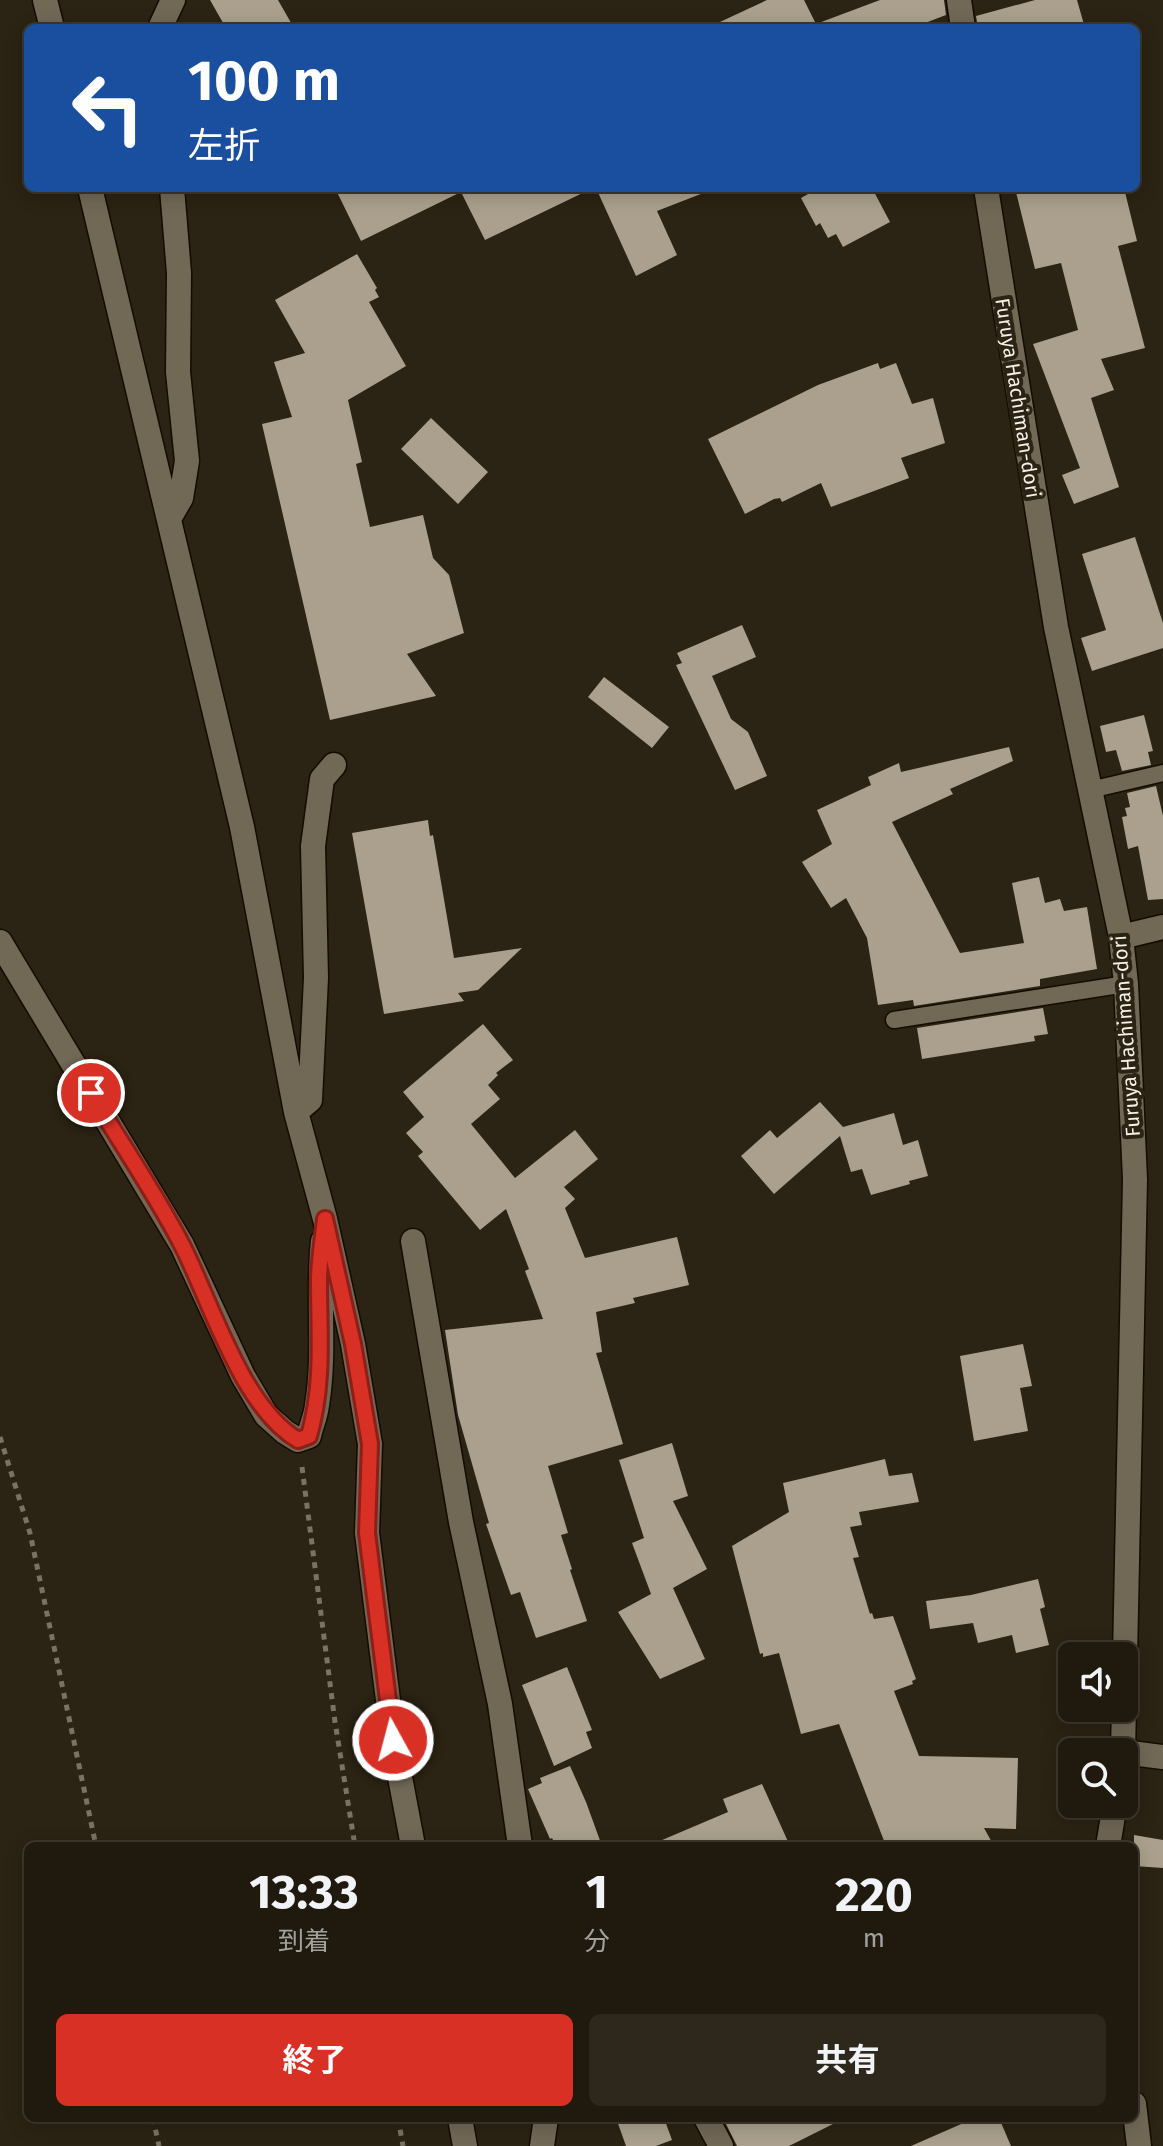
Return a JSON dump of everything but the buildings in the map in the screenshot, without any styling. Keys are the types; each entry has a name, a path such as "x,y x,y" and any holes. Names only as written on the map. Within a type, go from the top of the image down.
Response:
{"street":[{"path":"45,0 51,24"},
{"path":"162,24 173,0"},
{"path":"959,0 962,24"},
{"path":"91,192 242,827 296,1112 325,1219 353,1344 370,1444 367,1533 393,1740 412,1842"},
{"path":"170,517 181,498 187,461 178,372 179,273 172,192"},
{"name":"Furuya Hachiman-dori","path":"987,192 1056,627 1121,937 1126,984 1135,1179 1123,1738"},
{"path":"296,1112 310,1100 316,978 313,846 322,779 334,765"},
{"path":"1121,937 1163,927"},
{"path":"0,942 182,1245 243,1376 266,1415 298,1440 309,1436 317,1406 321,1330 319,1278 325,1219"},
{"path":"413,1241 461,1522 500,1704 519,1842"},
{"path":"1138,1754 1163,1757"},
{"path":"1109,1842 1113,1818"},
{"path":"461,2122 465,2146"},
{"path":"542,2146 545,2122"},
{"path":"708,2122 721,2146"},
{"path":"1136,2122 1139,2146"}],"lane":[{"path":"1090,790 1163,773"},
{"path":"894,1020 1126,984"}],"path":[{"path":"0,1437 30,1533 95,1842"},
{"path":"298,1440 354,1842"},
{"path":"154,2122 159,2146"},
{"path":"399,2122 403,2146"}],"route":[{"path":"91,1093 182,1245 243,1376 266,1415 298,1440 309,1436 317,1406 321,1330 319,1278 325,1219 353,1344 370,1444 367,1533 393,1740"}]}
